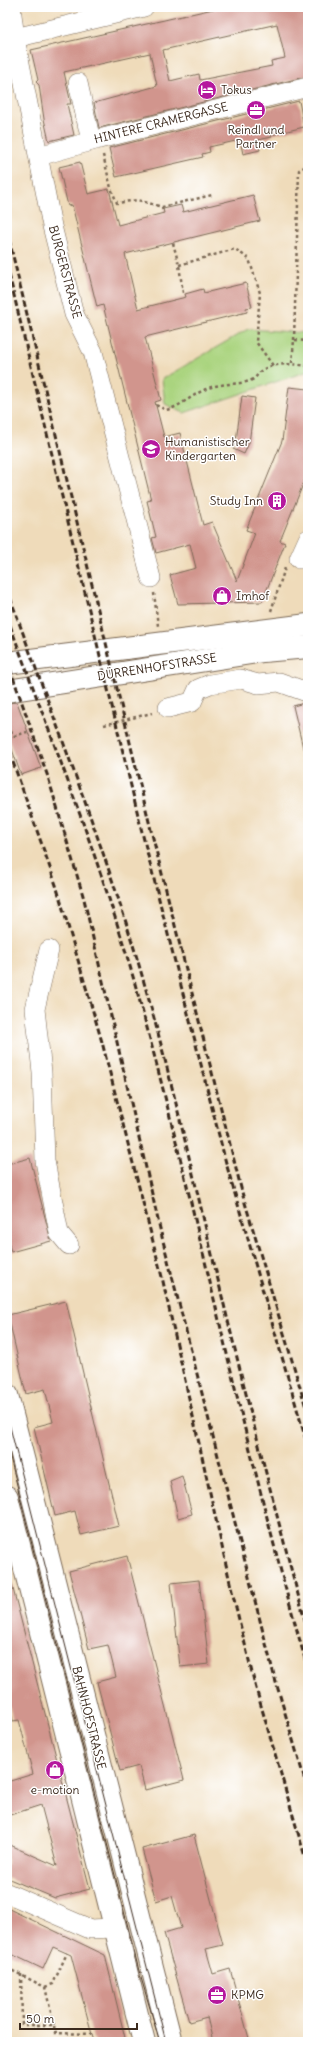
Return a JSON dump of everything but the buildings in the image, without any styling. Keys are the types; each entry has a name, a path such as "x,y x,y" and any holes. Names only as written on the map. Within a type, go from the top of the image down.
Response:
{"main road":[{"name":"DÜRRENHOFSTRASSE","path":"7,663 308,625"},
{"name":"DÜRRENHOFSTRASSE","path":"7,691 263,650 308,646"},
{"name":"BAHNHOFSTRASSE","path":"7,1395 171,2042"},
{"path":"7,1497 114,1928 144,2042"}],"street":[{"name":"BURGERSTRASSE","path":"11,7 15,38 52,226 74,314 93,352 151,578"},
{"path":"15,38 144,7"},
{"path":"78,83 95,140"},
{"name":"HINTERE CRAMERGASSE","path":"39,156 95,140 308,87"},
{"path":"299,559 308,539"},
{"path":"168,708 192,702 198,689 210,684 241,678 258,684 279,682 308,691"},
{"path":"49,950 35,1008 42,1072 45,1161 59,1233 69,1245"},
{"path":"7,1893 90,1929 114,1928"}],"path":[{"path":"95,140 117,203 138,200 162,207 212,195"},
{"path":"292,363 299,170 308,165"},
{"path":"162,207 164,213"},
{"path":"172,243 179,265 183,293"},
{"path":"179,265 235,249 250,259 260,293 256,342 274,367"},
{"path":"294,340 308,341"},
{"path":"156,405 166,410 174,408 192,396 221,383 245,382 256,379 262,370 292,363 308,366"},
{"path":"270,613 285,568 299,559"},
{"path":"151,578 158,611 159,630"},
{"path":"104,725 168,708"},
{"path":"11,731 13,737"},
{"path":"8,738 28,732"},
{"path":"7,1968 45,1986 53,1984 67,1953"},
{"path":"21,1974 22,2025 54,2025"},
{"path":"45,1986 55,2033 92,2034"}],"green space":[{"path":"248,329 308,333 308,371 184,413 165,404 162,379"}],"tram line":[{"path":"7,1415 166,2042"},
{"path":"7,1445 139,1971 160,2042"}],"railway":[{"path":"7,231 151,830 243,1196 308,1414"},
{"path":"7,266 142,832 226,1163 308,1447"},
{"path":"7,589 97,836 145,986 157,1028 287,1555 308,1631"},
{"path":"7,617 59,756 108,896 137,991 181,1160 263,1500 308,1669"},
{"path":"7,660 48,777 84,899 161,1233 275,1679 308,1791"},
{"path":"7,745 56,885 102,1042 162,1277 231,1587 255,1685 308,1867"}],"place":[{"name":"Tokus","path":"207,90"},
{"name":"Reindl und Partner","path":"256,110"},
{"name":"Humanistischer Kindergarten","path":"151,449"},
{"name":"Study Inn","path":"277,501"},
{"name":"Imhof","path":"222,596"},
{"name":"e-motion","path":"55,1770"},
{"name":"KPMG","path":"217,1995"}]}
